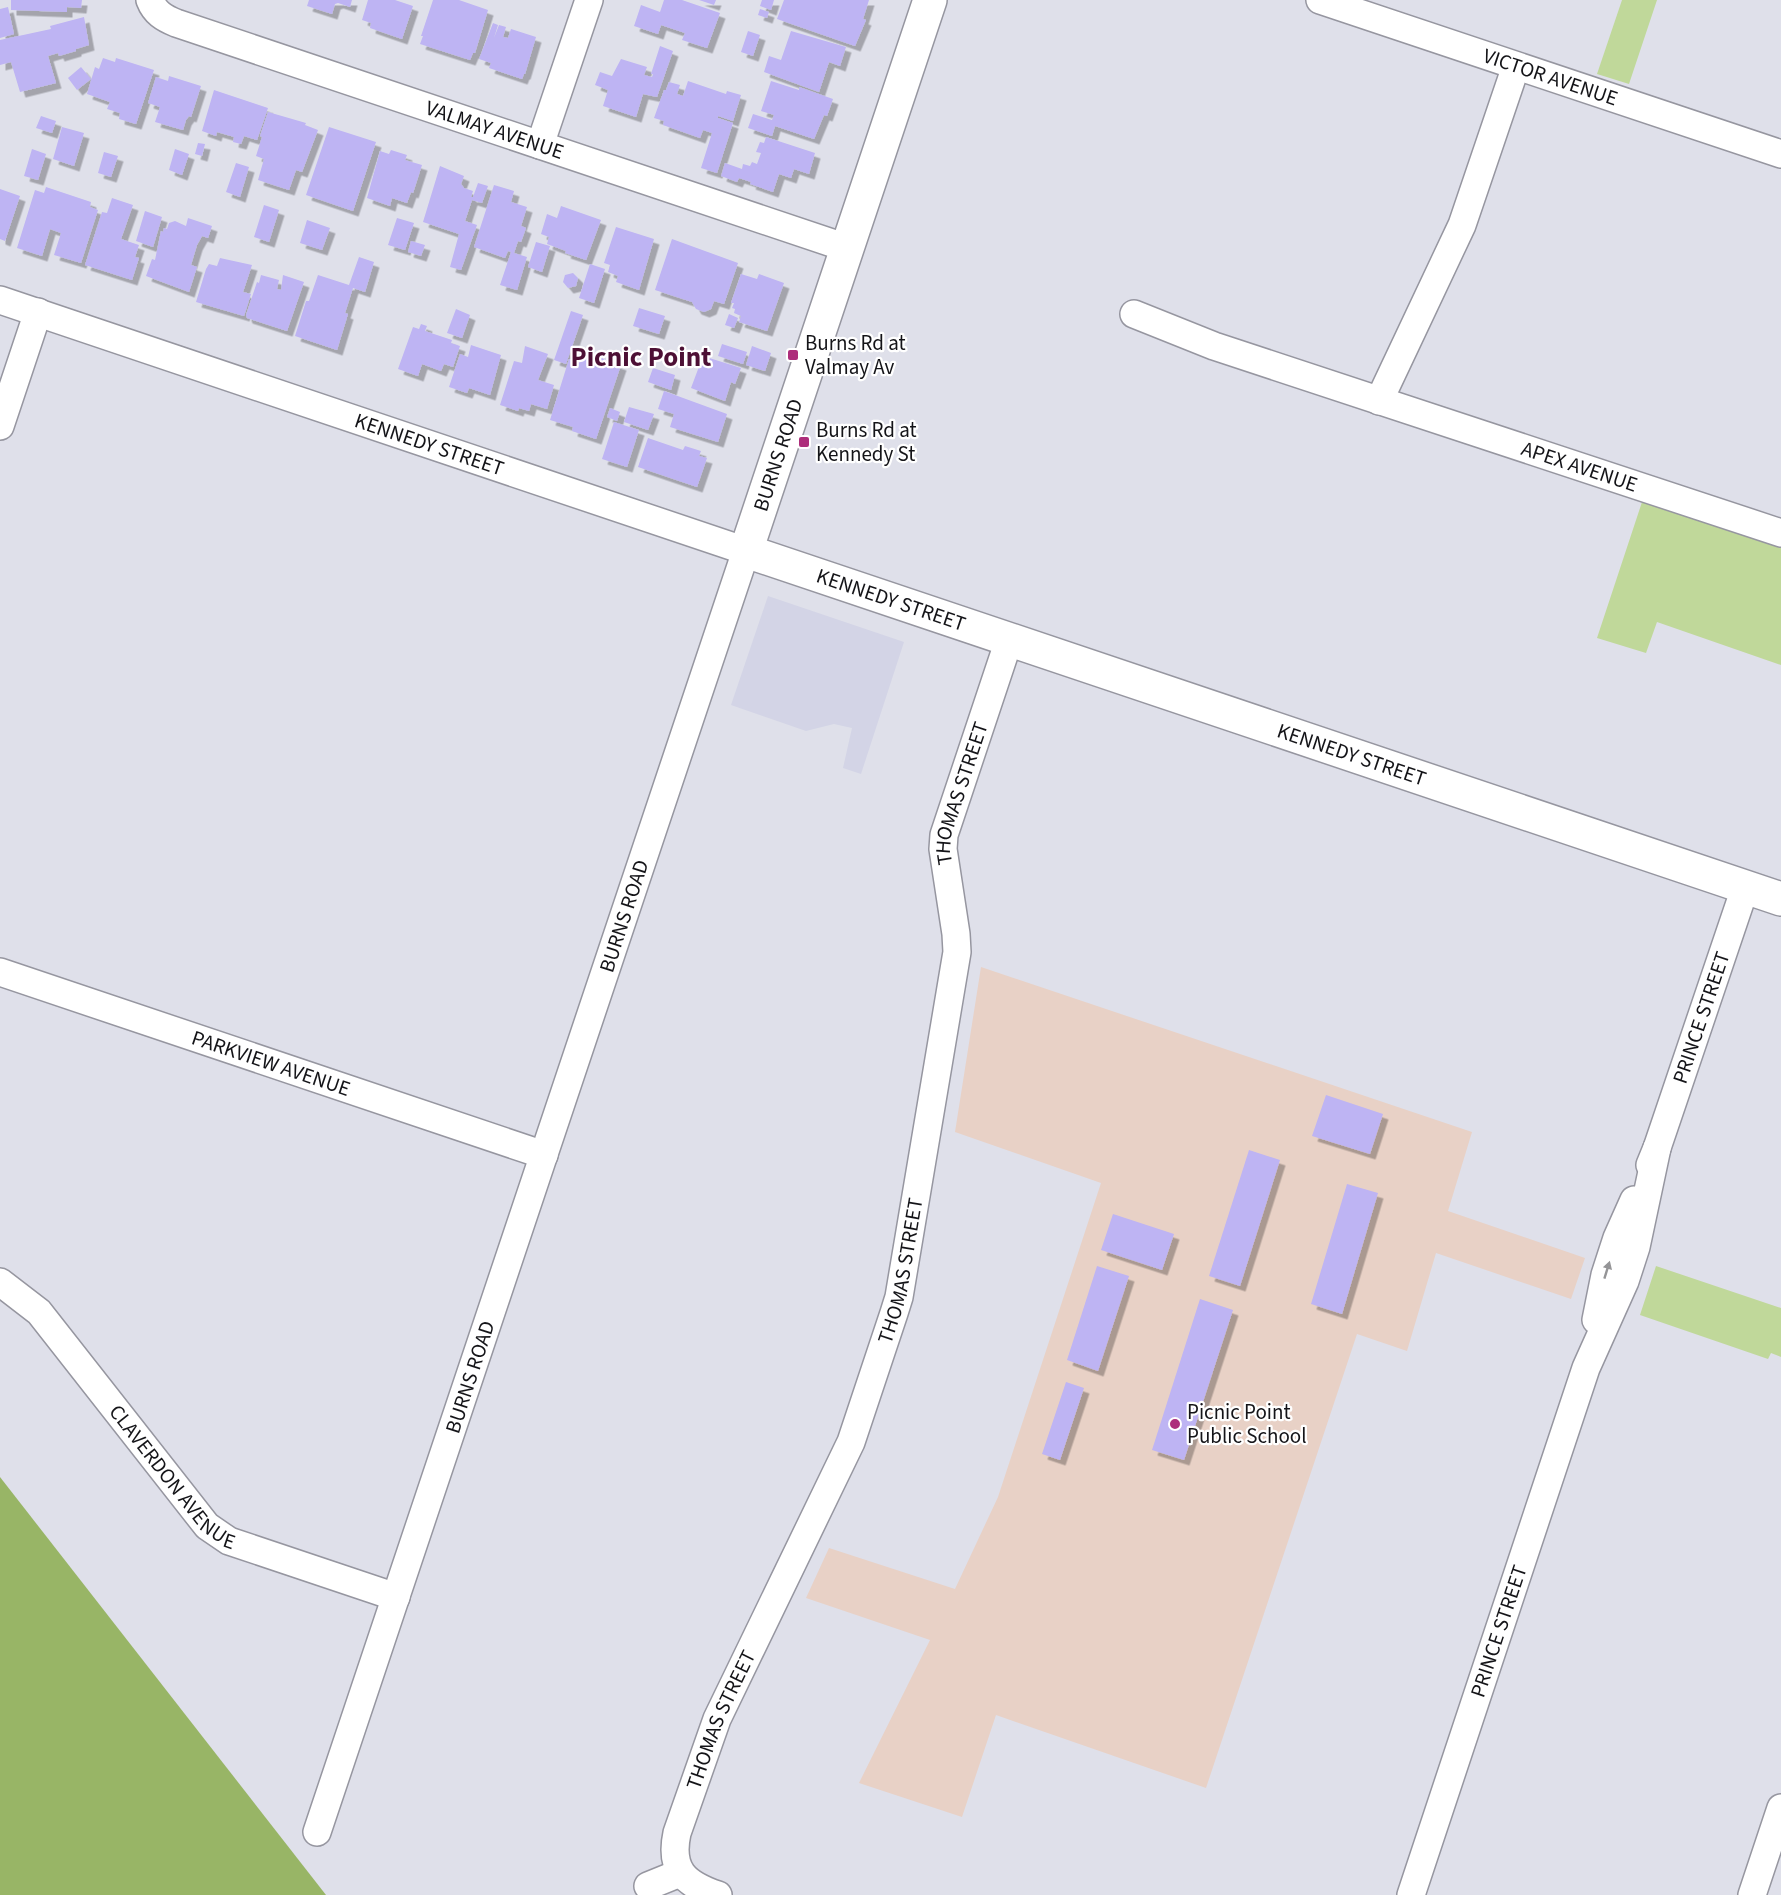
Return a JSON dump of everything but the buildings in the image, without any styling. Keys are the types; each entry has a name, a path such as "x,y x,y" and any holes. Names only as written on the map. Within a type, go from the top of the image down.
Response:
{"street":[{"name":"VALMAY AVENUE","path":"150,0 154,10 164,18 176,23 847,248"},
{"path":"540,145 589,0"},
{"name":"BURNS ROAD","path":"317,1832 930,0"},
{"name":"VICTOR AVENUE","path":"1320,0 1781,154"},
{"path":"1378,401 1462,225 1516,66"},
{"name":"KENNEDY STREET","path":"0,300 1781,899"},
{"path":"0,426 38,312"},
{"name":"APEX AVENUE","path":"1134,314 1214,346 1781,533"},
{"name":"THOMAS STREET","path":"680,1873 674,1847 677,1833 711,1733 845,1457 899,1297 957,951 944,855 944,835 1009,639"},
{"name":"PRINCE STREET","path":"1412,1895 1586,1368 1605,1275 1617,1238 1657,1148 1745,888"},
{"name":"PARKVIEW AVENUE","path":"0,972 544,1155"},
{"name":"CLAVERDON AVENUE","path":"0,1282 39,1312 202,1520 218,1535 244,1546 396,1597"},
{"path":"1752,1895 1781,1808"},
{"path":"648,1886 680,1873 699,1888 718,1895"}],"shaded area":[{"path":"768,596 904,642 861,774 843,768 852,728 834,724 806,731 731,705"},
{"name":"Picnic Point Public School","path":"981,967 1472,1132 1448,1211 1585,1258 1571,1299 1436,1253 1407,1351 1357,1334 1206,1788 996,1715 962,1817 859,1783 930,1640 806,1598 829,1548 955,1589 998,1497 1101,1183 955,1132"}],"green space":[{"path":"1622,0 1657,0 1629,84 1597,74"},
{"path":"1642,502 1781,547 1781,665 1657,622 1646,653 1597,638"},
{"path":"1656,1266 1781,1308 1781,1357 1771,1353 1768,1359 1640,1315"},
{"path":"0,1477 326,1895 0,1895"}],"place":[{"name":"Burns Rd at Valmay Av","path":"793,355"},
{"name":"Burns Rd at Kennedy St","path":"804,442"},
{"name":"Picnic Point Public School","path":"1175,1424"}],"district":[{"name":"Picnic Point","path":"641,357"}]}
